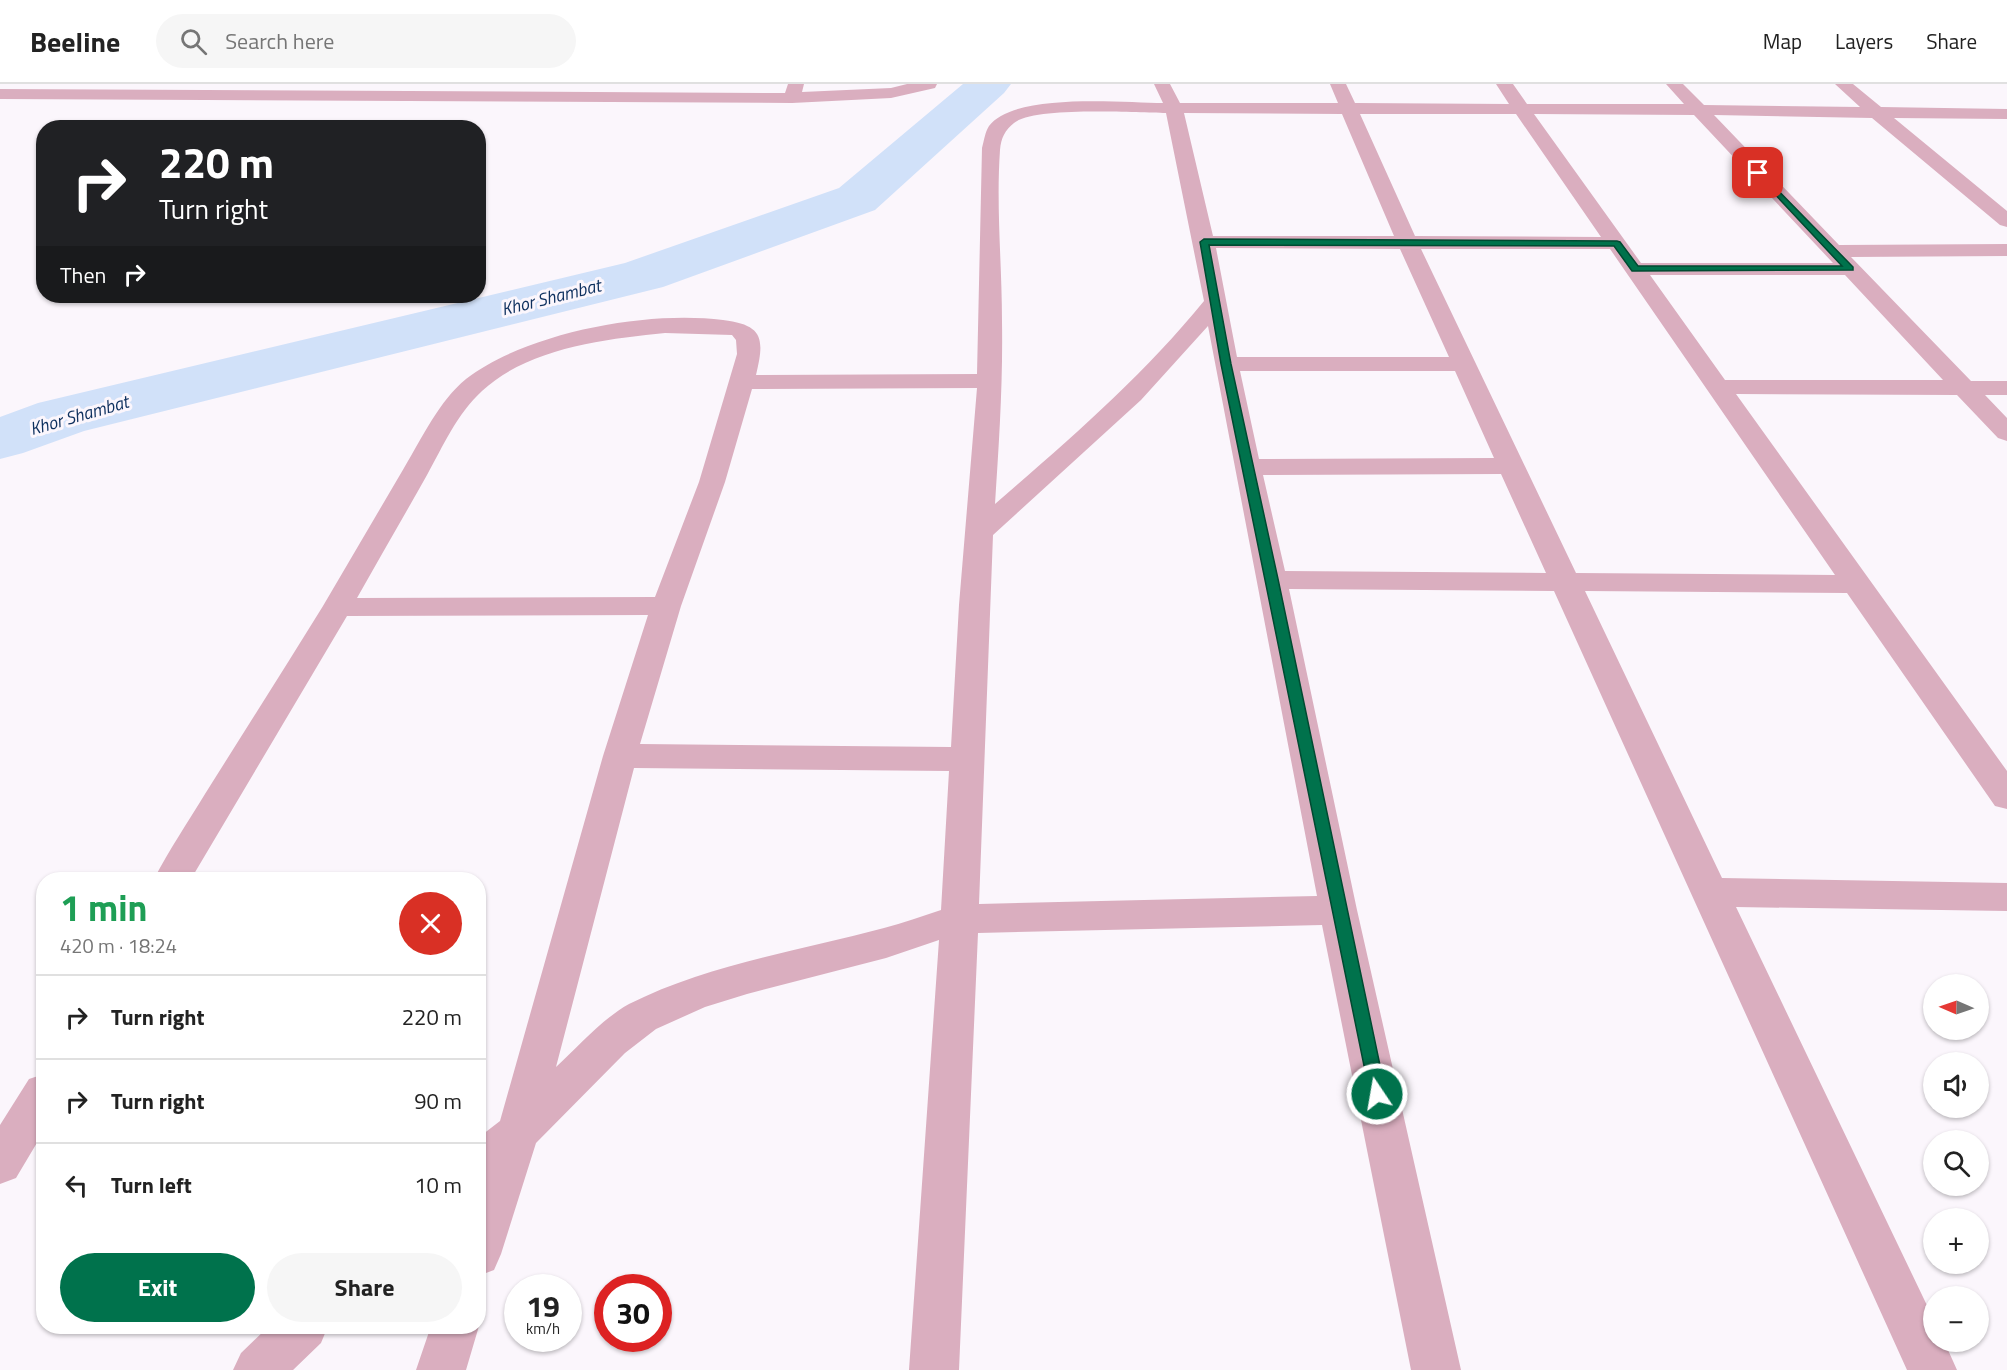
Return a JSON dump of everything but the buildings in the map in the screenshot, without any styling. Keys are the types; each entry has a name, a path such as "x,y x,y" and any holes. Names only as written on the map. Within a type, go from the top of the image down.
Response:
{"street":[{"path":"0,92 11,84"},
{"path":"0,92 105,89 891,93 929,84"},
{"path":"1504,84 2007,797"},
{"path":"1674,84 2007,433"},
{"path":"1843,84 2007,221"},
{"path":"934,1370 951,1095 965,759 989,381 990,214 992,148 996,129 1010,117 1037,109 1168,96 1345,96 1522,109 2007,114"},
{"path":"1168,96 1204,242 1226,364 1272,579 1338,910 1436,1370"},
{"path":"1345,96 1407,242 1463,364 1932,1370"},
{"path":"1204,242 1617,243"},
{"path":"1833,251 2007,250"},
{"path":"1635,269 1850,268"},
{"path":"979,533 1143,385 1191,333 1214,303"},
{"path":"176,872 337,607 446,418 473,386 508,362 567,341 614,331 664,326 729,326 739,329 748,338 749,354 742,382 712,482 666,606 620,756 518,1132 486,1230"},
{"path":"1226,364 1463,364"},
{"path":"742,382 989,381"},
{"path":"1718,387 2007,388"},
{"path":"1248,467 1511,466"},
{"path":"1272,579 1857,584"},
{"path":"337,607 666,606"},
{"path":"620,756 965,759"},
{"path":"1709,892 2007,897"},
{"path":"486,1159 518,1132 611,1041 642,1017 693,995 747,978 886,943 958,919 1338,910"},
{"path":"0,1164 36,1105"},
{"path":"258,1370 296,1334"},
{"path":"441,1370 452,1334"}],"waterway":[{"name":"Khor Shambat","path":"0,439 61,417 643,275 857,199 989,84"}],"route":[{"path":"1377,1094 1226,364 1204,242 1617,243 1635,269 1850,268 1758,173"}]}
